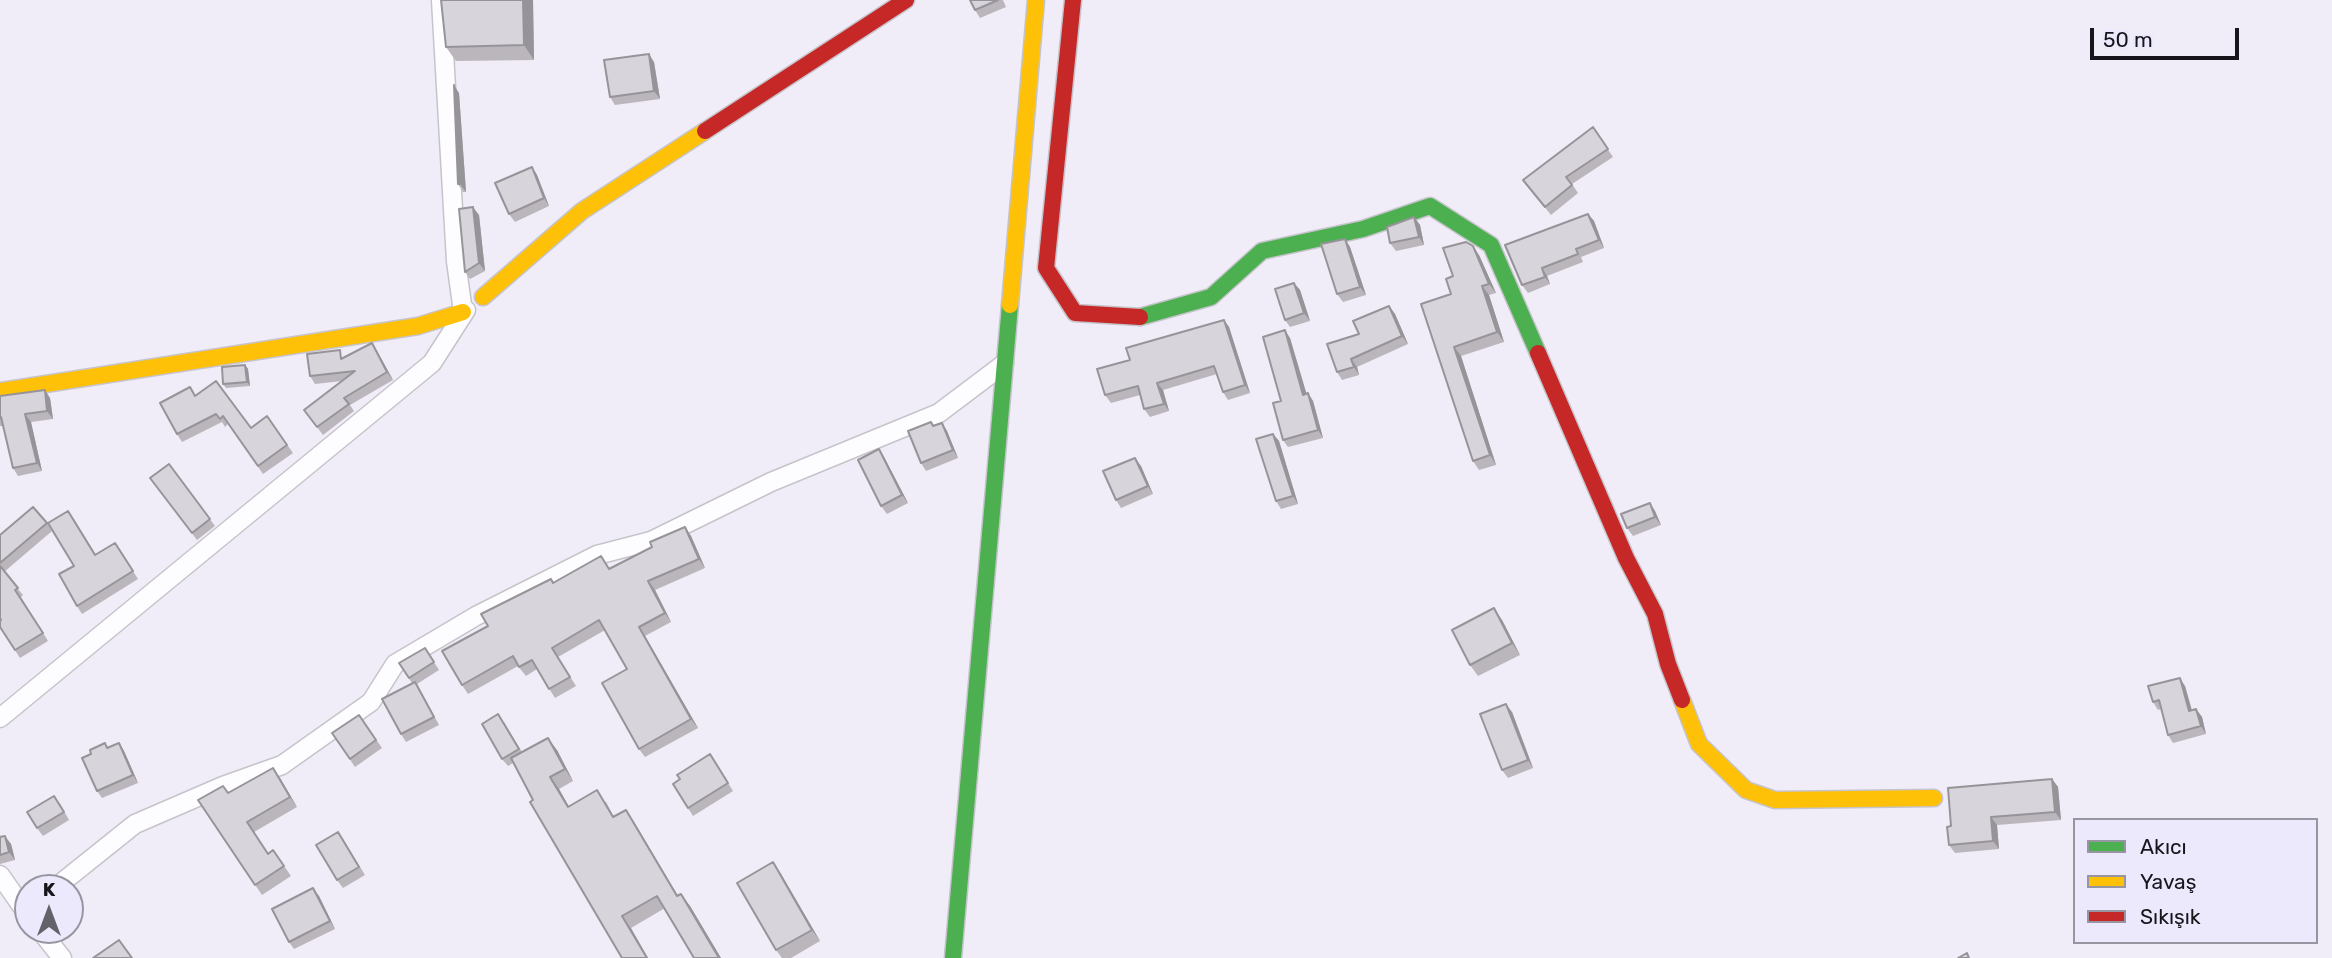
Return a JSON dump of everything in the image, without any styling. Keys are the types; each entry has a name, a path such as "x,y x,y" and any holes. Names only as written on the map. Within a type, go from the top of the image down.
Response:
{"street":[{"path":"0,718 432,362 463,312 456,261 441,0"},
{"path":"0,391 418,326 463,312 582,211 906,0"},
{"path":"953,958 1036,0"},
{"path":"1073,0 1045,268 1075,313 1142,317 1211,297 1262,251 1363,229 1430,206 1491,245 1626,558 1655,614 1668,664 1699,744 1746,790 1775,800 1934,798"},
{"path":"72,874 135,824 223,786 282,765 371,702 395,664 476,616 597,555 651,541 771,482 939,413 1004,365"},
{"path":"0,875 14,895"},
{"path":"51,944 62,958"}],"building":[{"path":"441,0 523,0 524,45 446,47"},
{"path":"970,0 998,0 975,10"},
{"path":"649,54 654,91 610,97 604,60"},
{"path":"454,85 460,184 458,184"},
{"path":"1593,127 1608,149 1566,177 1572,185 1545,207 1523,180"},
{"path":"532,167 544,198 509,214 495,183"},
{"path":"473,207 479,263 465,272 459,209"},
{"path":"1588,214 1599,240 1576,249 1578,254 1542,268 1545,277 1522,285 1505,245"},
{"path":"1414,217 1419,237 1390,243 1387,227"},
{"path":"1345,239 1360,287 1337,294 1321,244"},
{"path":"1466,242 1473,246 1489,284 1482,286 1497,332 1454,347 1490,455 1473,461 1421,304 1451,294 1446,279 1453,276 1443,248"},
{"path":"1294,283 1304,313 1285,320 1275,289"},
{"path":"1389,306 1402,336 1351,359 1354,367 1337,372 1327,344 1359,334 1353,321"},
{"path":"1224,320 1245,385 1223,392 1214,366 1157,383 1164,404 1144,409 1138,386 1105,395 1097,369 1130,360 1126,348"},
{"path":"1285,330 1303,395 1308,393 1318,430 1283,440 1273,403 1281,401 1263,337"},
{"path":"372,343 387,372 344,398 349,404 317,427 304,410 355,371 310,376 307,354 340,350 341,359"},
{"path":"245,365 247,382 223,384 222,367"},
{"path":"216,381 251,428 267,416 287,445 258,466 223,416 220,419 216,414 177,434 160,403 190,387 195,396"},
{"path":"45,390 47,411 25,414 37,463 13,468 0,418 0,396"},
{"path":"931,422 933,426 942,423 953,450 921,463 908,431"},
{"path":"1273,434 1293,496 1276,501 1256,439"},
{"path":"879,449 902,495 881,506 858,460"},
{"path":"1135,458 1148,486 1116,500 1103,471"},
{"path":"169,464 210,519 192,533 150,478"},
{"path":"1650,503 1655,517 1627,528 1621,514"},
{"path":"33,507 47,523 0,563 0,535"},
{"path":"68,511 95,555 115,543 133,571 77,606 59,574 74,566 48,523"},
{"path":"685,527 699,559 648,581 665,613 639,627 691,719 639,749 602,683 627,669 599,620 552,648 570,677 549,689 532,660 519,667 513,656 462,685 442,651 488,626 481,614 551,579 553,583 601,556 609,569 652,547 650,542"},
{"path":"0,566 18,588 15,590 43,633 15,650 0,627"},
{"path":"1494,608 1512,643 1470,665 1452,630"},
{"path":"425,648 434,662 409,678 399,663"},
{"path":"2180,678 2189,711 2196,709 2201,726 2168,735 2159,700 2153,702 2148,686"},
{"path":"415,682 434,717 401,734 382,699"},
{"path":"1506,704 1528,760 1502,770 1480,714"},
{"path":"498,714 519,749 502,759 482,724"},
{"path":"359,715 376,740 350,759 332,733"},
{"path":"548,738 565,769 550,777 568,807 597,790 613,817 626,810 677,896 681,894 719,958 694,958 657,896 622,916 647,958 622,958 530,802 533,800 511,758"},
{"path":"105,743 107,748 119,743 133,775 97,791 82,758 91,754 90,750"},
{"path":"710,754 728,783 688,808 673,784 680,779 677,775"},
{"path":"273,768 290,797 247,822 268,854 273,850 284,866 255,885 198,800 223,786 228,793"},
{"path":"2052,779 2055,812 1991,817 1993,841 1949,845 1947,827 1951,826 1948,788"},
{"path":"54,796 64,812 37,828 27,812"},
{"path":"338,832 359,867 337,880 316,845"},
{"path":"5,836 9,852 0,855 0,837"},
{"path":"773,862 812,930 776,950 737,883"},
{"path":"313,888 330,921 289,942 272,909"},
{"path":"119,940 132,958 93,958"}],"traffic: fast":[{"path":"1140,317 1211,297 1262,251 1363,229 1430,206 1491,245 1538,353"},
{"path":"953,958 1010,305"}],"traffic: slow":[{"path":"1010,305 1036,0"},
{"path":"483,297 582,211 705,131"},
{"path":"0,391 418,326 463,312"},
{"path":"1682,700 1699,744 1746,790 1775,800 1934,798"}],"traffic: jam":[{"path":"705,131 906,0"},
{"path":"1073,0 1046,268 1075,313 1140,317"},
{"path":"1538,353 1626,558 1655,614 1668,664 1682,700"}]}
